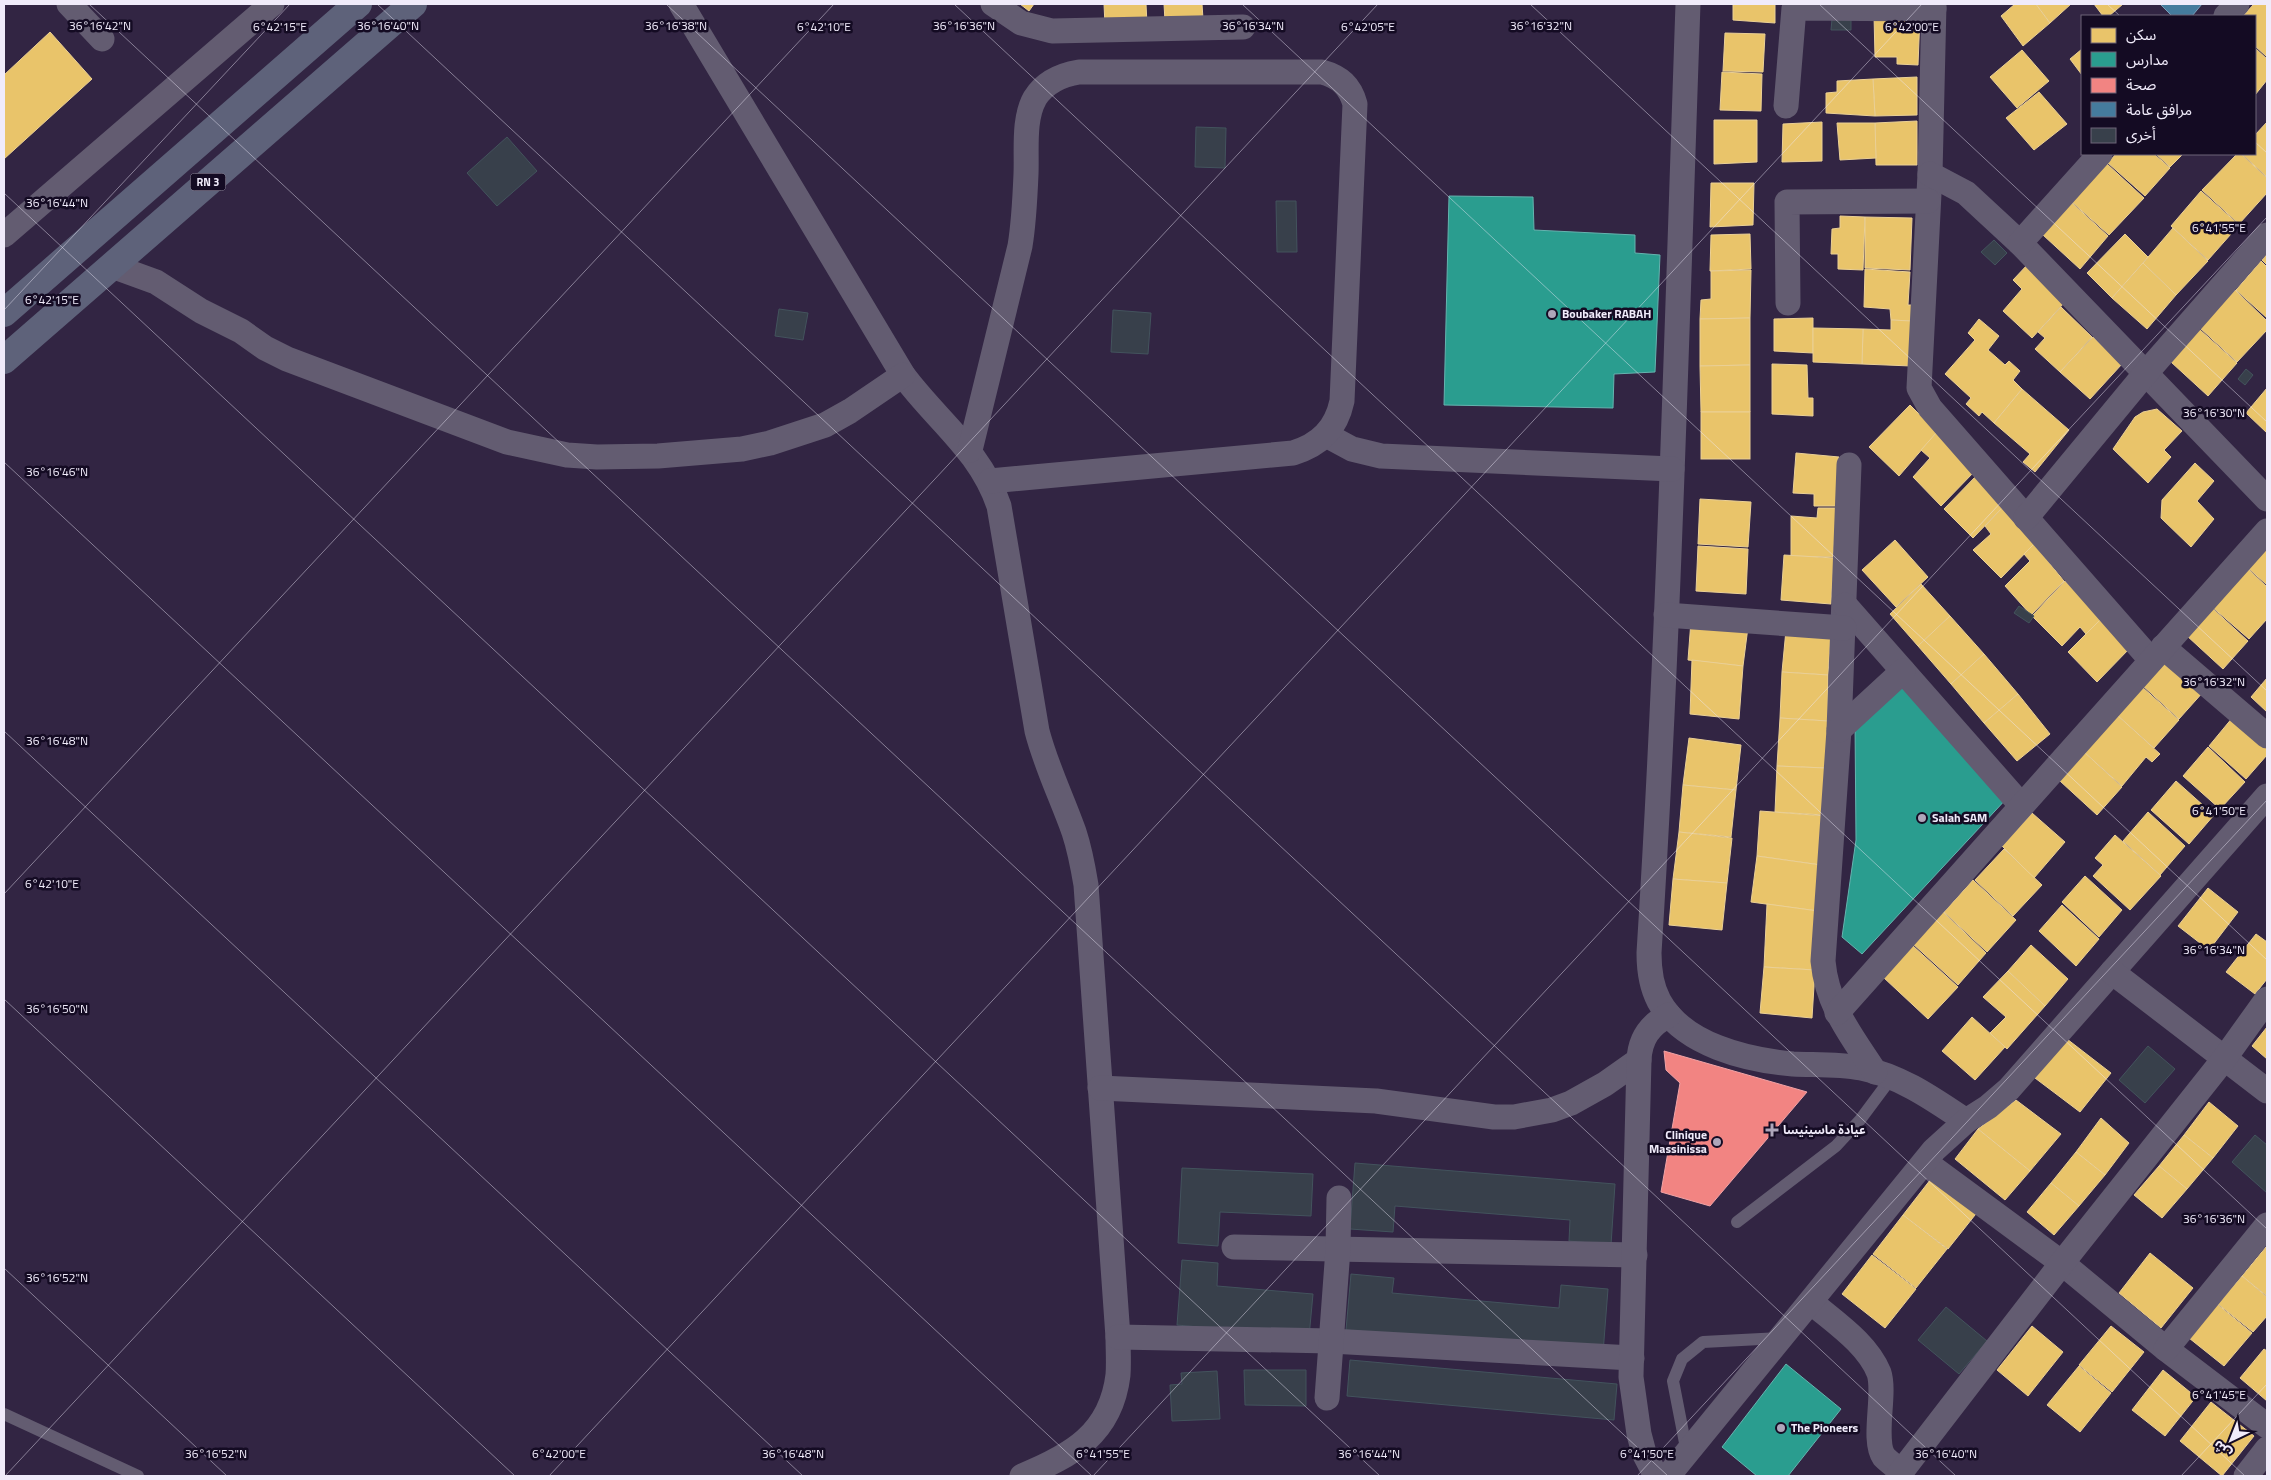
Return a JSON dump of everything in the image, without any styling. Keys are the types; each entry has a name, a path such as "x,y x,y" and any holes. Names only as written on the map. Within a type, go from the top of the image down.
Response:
{"highway":[{"name":"RN 3","path":"4,313 358,4"},
{"name":"RN 3","path":"4,360 412,5"},
{"path":"4,374 64,308"}],"street":[{"path":"69,4 102,39"},
{"path":"4,235 272,4"},
{"path":"681,4 903,375 931,410 970,450 990,481 999,506 1037,731 1045,760 1074,833 1086,885 1118,1336 1118,1374 1115,1392 1100,1424 1076,1450 1061,1459 1022,1476"},
{"path":"993,4 1021,24 1052,32 1243,27"},
{"path":"1688,4 1666,615 1658,798 1648,953 1652,986 1668,1015 1685,1030 1704,1040 1747,1056 1793,1064 1846,1066 1884,1074 1908,1084 1966,1120"},
{"path":"2227,15 2237,4"},
{"path":"1786,106 1794,8 1934,6 1930,174 1919,388 1930,408 2026,518 2157,654 2267,736"},
{"path":"970,450 1020,246 1024,218 1030,110 1034,100 1048,83 1068,74 1079,72 1322,72 1337,77 1349,88 1356,104 1342,401 1334,425 1326,435 1316,444 1293,453 990,481"},
{"path":"2020,243 2099,155"},
{"path":"1930,174 1966,193 2020,243 2267,499"},
{"path":"1788,303 1787,202 1928,201"},
{"path":"2026,518 2145,374 2267,235"},
{"path":"112,266 156,282 202,311 240,331 265,348 311,370 500,440 567,455 627,458 742,449 770,443 824,425 850,411 903,375"},
{"path":"1326,435 1352,449 1381,456 1672,469"},
{"path":"1849,465 1845,616 1823,961 1825,978 1836,1013 1884,1074"},
{"path":"1836,1013 2267,531"},
{"path":"1666,615 1845,616 1903,670 2021,805"},
{"path":"1839,730 1903,670"},
{"path":"1668,1476 1944,1139 1966,1120 1988,1107 2009,1089 2267,796"},
{"path":"2112,972 2267,1091"},
{"path":"1811,1302 1865,1350 1879,1374 1881,1402 1879,1428 1883,1456 1900,1474 2062,1263 2224,1059 2267,999"},
{"path":"1656,1476 1644,1452 1632,1397 1638,1060 1639,1049 1650,1028 1658,1020 1668,1015"},
{"path":"1100,1088 1367,1100 1494,1117 1514,1117 1533,1114 1571,1103 1605,1084 1638,1060"},
{"path":"1925,1162 2062,1263 2166,1349 2267,1426"},
{"path":"1327,1398 1338,1249 1339,1198"},
{"path":"2166,1349 2267,1225"},
{"path":"1234,1247 1634,1255"},
{"path":"1118,1336 1331,1341 1632,1358"},
{"path":"2246,1476 2267,1449"}],"lane":[{"path":"1738,1222 1836,1146 1860,1120 1884,1074"},
{"path":"1687,1454 1673,1381 1682,1359 1703,1342 1781,1338"},
{"path":"4,1414 138,1476"}],"building: سكن":[{"path":"1020,4 1034,4 1029,11"},
{"path":"1104,4 1146,4 1147,24 1105,25"},
{"path":"1164,4 1202,4 1203,19 1165,21"},
{"path":"1733,4 1775,4 1775,23 1733,20"},
{"path":"2015,4 2036,4 2050,23 2023,46 2001,16"},
{"path":"2036,4 2071,4 2050,23"},
{"path":"2094,4 2123,4 2110,15 2102,15"},
{"path":"2254,4 2267,4 2267,57 2256,47 2256,15 2244,15"},
{"path":"1874,15 1920,15 1918,65 1897,64 1897,57 1875,57"},
{"path":"50,32 92,79 4,159 4,75"},
{"path":"1725,33 1765,34 1763,72 1723,71"},
{"path":"2256,49 2267,59 2267,80 2256,94"},
{"path":"2022,50 2049,81 2017,108 1990,77"},
{"path":"2081,50 2081,74 2070,59"},
{"path":"1722,72 1762,74 1761,111 1720,110"},
{"path":"1917,77 1917,115 1875,116 1873,79"},
{"path":"1873,79 1875,116 1826,113 1826,93 1837,92 1837,81"},
{"path":"2039,92 2067,124 2034,150 2006,118"},
{"path":"1714,120 1757,120 1757,162 1714,164"},
{"path":"1917,121 1917,165 1876,165 1875,123"},
{"path":"1822,122 1822,161 1782,162 1783,124"},
{"path":"2267,122 2267,177 2243,155 2256,155 2256,134"},
{"path":"1837,123 1875,123 1876,158 1840,160"},
{"path":"2115,155 2155,155 2170,168 2145,196 2108,163"},
{"path":"2157,155 2182,155 2170,167"},
{"path":"2236,155 2242,155 2267,178 2267,193 2239,224 2202,190"},
{"path":"2106,163 2144,198 2109,235 2072,202"},
{"path":"1711,183 1754,183 1753,225 1710,227"},
{"path":"2201,191 2239,225 2208,260 2171,226"},
{"path":"2071,202 2108,236 2080,269 2043,235"},
{"path":"1840,216 1865,217 1863,270 1838,269 1838,254 1831,254 1832,229 1840,228"},
{"path":"1865,217 1912,218 1910,270 1865,268"},
{"path":"2173,228 2208,261 2176,295 2143,263"},
{"path":"1750,234 1751,269 1710,271 1711,235"},
{"path":"2125,234 2148,257 2112,298 2087,273"},
{"path":"2267,254 2267,265 2262,260"},
{"path":"2261,261 2267,267 2267,318 2236,290"},
{"path":"2029,263 2064,303 2032,338 2003,311 2022,289 2013,280"},
{"path":"2143,263 2176,295 2147,329 2112,298"},
{"path":"1865,269 1910,272 1908,305 1912,305 1912,321 1891,320 1890,309 1864,307"},
{"path":"1751,270 1750,318 1700,319 1701,300 1711,299 1711,271"},
{"path":"2235,290 2267,321 2267,330 2237,362 2200,328"},
{"path":"2061,307 2092,337 2060,372 2035,349 2045,338 2038,332"},
{"path":"1750,318 1750,365 1700,366 1700,319"},
{"path":"1813,318 1813,353 1774,351 1774,319"},
{"path":"1979,319 1999,336 1988,350 2005,365 2009,361 2020,371 2013,380 2022,389 1994,423 1982,412 1979,416 1966,404 1971,398 1945,374 1975,340 1968,333"},
{"path":"1891,320 1912,321 1911,366 1862,364 1863,329 1891,330"},
{"path":"1813,328 1863,329 1862,364 1813,362"},
{"path":"2199,329 2237,363 2208,396 2171,362"},
{"path":"2093,337 2122,364 2090,399 2060,372"},
{"path":"1772,364 1807,365 1808,398 1813,398 1813,416 1772,414"},
{"path":"1750,365 1750,412 1701,412 1700,366"},
{"path":"2267,388 2267,433 2246,413"},
{"path":"2022,389 2069,430 2035,472 2023,462 2030,454 1994,423"},
{"path":"1910,405 1937,432 1899,476 1869,447"},
{"path":"2157,409 2182,431 2164,450 2171,457 2148,483 2113,449 2135,417 2143,412"},
{"path":"1701,412 1750,412 1750,459 1701,459"},
{"path":"1937,432 1974,472 1941,506 1913,477 1930,458 1921,450"},
{"path":"1796,453 1839,457 1837,506 1814,506 1814,494 1793,493"},
{"path":"2195,463 2214,481 2197,501 2214,519 2191,547 2161,518 2162,500"},
{"path":"1978,474 2005,505 1973,538 1944,509"},
{"path":"1700,499 1751,502 1748,547 1698,544"},
{"path":"2005,505 2034,544 2001,578 1973,550 1991,534 1985,526"},
{"path":"1818,508 1837,508 1833,557 1791,556 1791,516 1817,518"},
{"path":"1895,540 1928,577 1896,607 1862,570"},
{"path":"2034,544 2064,581 2031,615 2005,586 2030,561 2024,554"},
{"path":"2267,545 2267,585 2247,567"},
{"path":"1698,546 1748,549 1746,594 1696,591"},
{"path":"1784,555 1834,558 1831,604 1781,600"},
{"path":"2246,567 2267,587 2267,619 2249,639 2211,606"},
{"path":"2065,581 2102,618 2086,634 2080,627 2062,646 2032,616"},
{"path":"1921,584 1950,616 1918,646 1890,614"},
{"path":"2211,607 2248,641 2223,669 2186,635"},
{"path":"1950,616 1984,654 1951,684 1918,646"},
{"path":"2102,618 2130,648 2097,682 2068,652"},
{"path":"1691,621 1748,627 1743,666 1688,660"},
{"path":"1786,630 1831,632 1828,675 1782,672"},
{"path":"1984,654 2018,694 1984,723 1951,684"},
{"path":"2167,657 2204,691 2179,719 2142,685"},
{"path":"1692,660 1743,666 1739,719 1690,714"},
{"path":"1782,672 1828,675 1828,721 1780,718"},
{"path":"2267,678 2267,712 2251,697"},
{"path":"2141,686 2179,720 2154,748 2117,715"},
{"path":"2018,694 2050,734 2017,761 1984,723"},
{"path":"2117,715 2160,754 2152,762 2146,757 2122,786 2084,752"},
{"path":"2233,717 2267,748 2267,755 2246,779 2209,746"},
{"path":"1780,718 1828,721 1826,768 1777,766"},
{"path":"1689,738 1741,745 1736,790 1683,785"},
{"path":"2208,747 2245,782 2220,809 2183,776"},
{"path":"2084,752 2122,787 2097,815 2060,781"},
{"path":"1777,766 1826,768 1824,815 1775,812"},
{"path":"2176,781 2214,815 2189,844 2151,810"},
{"path":"1683,785 1736,790 1731,837 1679,832"},
{"path":"1760,811 1826,816 1821,865 1757,856"},
{"path":"2148,812 2185,846 2160,875 2123,841"},
{"path":"2032,813 2065,842 2034,878 2002,846"},
{"path":"1679,832 1732,838 1727,883 1673,879"},
{"path":"2115,835 2161,876 2130,910 2093,876 2103,865 2095,858"},
{"path":"2004,849 2042,885 2013,916 1975,880"},
{"path":"1757,856 1821,865 1818,911 1751,902"},
{"path":"2085,876 2122,910 2099,937 2062,902"},
{"path":"1673,879 1727,883 1722,930 1669,925"},
{"path":"1973,880 2016,920 1987,952 1944,912"},
{"path":"2208,888 2238,912 2209,950 2178,926"},
{"path":"1767,904 1818,911 1815,970 1764,967"},
{"path":"2062,905 2099,939 2076,966 2039,931"},
{"path":"1942,911 1986,953 1958,985 1912,943"},
{"path":"2256,934 2267,942 2267,979 2255,994 2226,972"},
{"path":"1912,945 1958,987 1928,1019 1883,977"},
{"path":"2031,945 2068,979 2045,1006 2008,971"},
{"path":"1764,967 1815,970 1812,1018 1760,1013"},
{"path":"2008,971 2045,1006 2007,1049 1990,1033 2006,1017 1983,997"},
{"path":"1972,1017 2005,1047 1975,1080 1942,1051"},
{"path":"2267,1027 2267,1059 2252,1046"},
{"path":"2067,1039 2111,1073 2080,1112 2035,1078"},
{"path":"2016,1100 2061,1134 2030,1171 1978,1129"},
{"path":"2209,1102 2238,1126 2213,1158 2184,1135"},
{"path":"2101,1118 2129,1143 2105,1175 2076,1152"},
{"path":"1978,1129 2030,1171 2005,1200 1955,1159"},
{"path":"2184,1135 2213,1158 2187,1189 2159,1166"},
{"path":"2076,1152 2105,1175 2079,1206 2051,1183"},
{"path":"2159,1166 2187,1189 2162,1218 2134,1195"},
{"path":"1934,1175 1979,1210 1948,1249 1903,1215"},
{"path":"2051,1183 2079,1206 2054,1235 2027,1212"},
{"path":"1903,1215 1947,1249 1916,1288 1873,1254"},
{"path":"2267,1248 2267,1296 2242,1276"},
{"path":"2150,1253 2193,1288 2161,1328 2119,1293"},
{"path":"1872,1255 1916,1289 1885,1328 1842,1294"},
{"path":"2242,1276 2267,1297 2267,1316 2253,1332 2218,1304"},
{"path":"2217,1304 2252,1333 2224,1366 2189,1338"},
{"path":"2032,1326 2063,1352 2028,1396 1997,1370"},
{"path":"2111,1326 2144,1352 2112,1392 2079,1365"},
{"path":"2264,1349 2267,1351 2267,1401 2240,1378"},
{"path":"2079,1366 2111,1393 2080,1432 2047,1405"},
{"path":"2163,1370 2196,1397 2165,1436 2132,1410"},
{"path":"2211,1402 2254,1436 2222,1476 2180,1441"}],"building: مدارس":[{"name":"Boubaker RABAH","path":"1449,196 1533,197 1534,230 1635,235 1635,253 1660,255 1655,372 1614,374 1613,408 1444,405"},
{"name":"Salah SAM","path":"1902,678 2008,797 1862,954 1842,937 1856,840 1855,722"},
{"name":"The Pioneers","path":"1786,1364 1841,1409 1788,1476 1757,1476 1722,1447"}],"building: صحة":[{"name":"Clinique Massinissa","path":"1664,1051 1807,1092 1710,1206 1661,1192 1680,1083 1666,1070"}],"building: مرافق عامة":[{"path":"2160,4 2202,4 2193,15 2171,15"}],"building: أخرى":[{"path":"1832,19 1851,19 1851,30 1831,30"},
{"path":"1196,127 1226,128 1225,168 1195,167"},
{"path":"507,137 537,171 497,206 467,173"},
{"path":"1276,201 1296,201 1297,252 1277,252"},
{"path":"1994,240 2007,253 1995,265 1981,252"},
{"path":"779,309 808,313 803,340 775,336"},
{"path":"1113,310 1151,313 1148,354 1111,352"},
{"path":"2246,369 2253,375 2245,385 2238,379"},
{"path":"2019,606 2034,616 2029,623 2014,613"},
{"path":"2148,1046 2175,1069 2145,1103 2119,1080"},
{"path":"2255,1135 2267,1145 2267,1193 2232,1162"},
{"path":"1355,1163 1615,1184 1611,1245 1569,1241 1570,1220 1395,1206 1393,1232 1350,1229"},
{"path":"1182,1168 1313,1174 1311,1216 1220,1212 1218,1246 1178,1243"},
{"path":"1182,1260 1218,1263 1217,1286 1313,1294 1309,1337 1177,1325"},
{"path":"1351,1274 1394,1278 1392,1293 1559,1308 1561,1285 1608,1289 1603,1353 1346,1330"},
{"path":"1946,1307 1987,1341 1959,1374 1918,1340"},
{"path":"1350,1360 1617,1384 1614,1420 1347,1396"},
{"path":"1244,1370 1306,1370 1306,1406 1245,1405"},
{"path":"1217,1371 1220,1419 1172,1421 1170,1385 1182,1384 1181,1373"}],"place":[{"name":"Boubaker RABAH","path":"1552,314"},
{"name":"Salah SAM","path":"1922,818"},
{"name":"عيادة ماسينيسا","path":"1772,1130"},
{"name":"Clinique Massinissa","path":"1717,1142"},
{"name":"The Pioneers","path":"1781,1428"}]}
